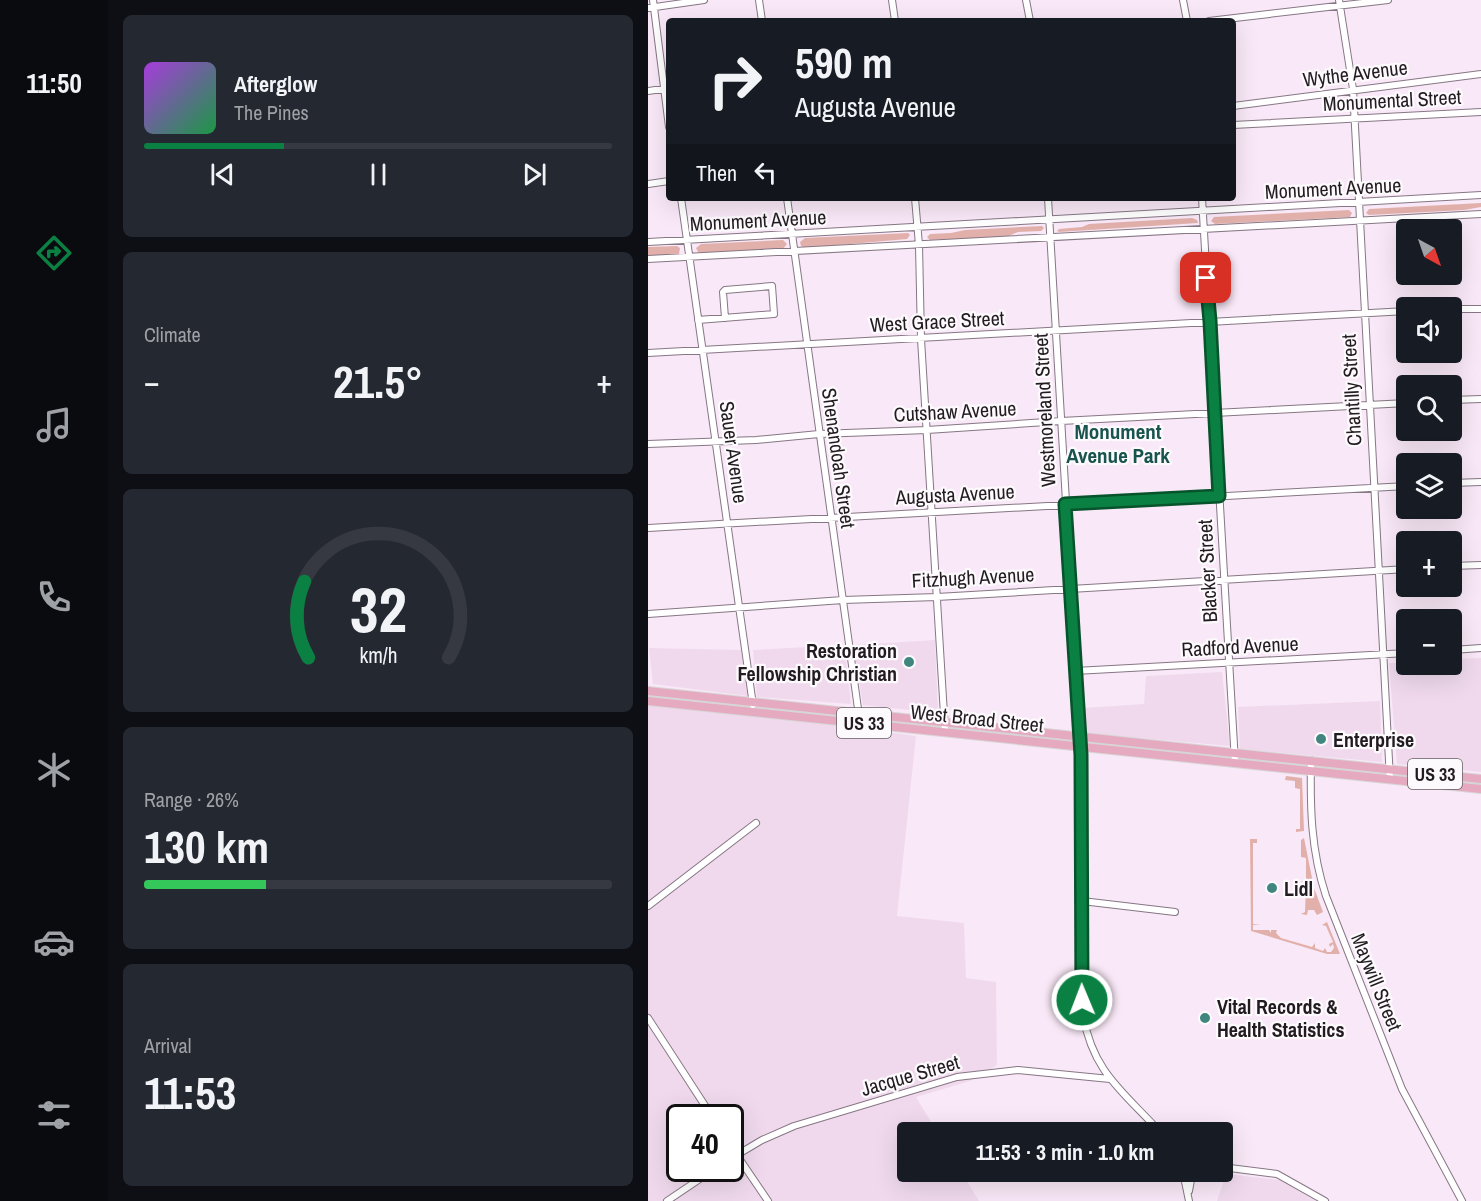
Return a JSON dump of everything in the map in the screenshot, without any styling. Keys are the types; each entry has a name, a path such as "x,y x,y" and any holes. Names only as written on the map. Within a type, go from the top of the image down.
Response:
{"main road":[{"name":"West Broad Street","path":"648,691 858,713 1080,746 1481,789"},
{"name":"West Broad Street","path":"648,700 860,723 1079,736 1481,779"}],"street":[{"path":"666,82 652,5 704,0"},
{"path":"759,0 762,18"},
{"path":"892,0 895,18"},
{"path":"1026,0 1029,18"},
{"path":"1183,0 1186,18"},
{"path":"1231,18 1340,3 1388,0"},
{"name":"Chantilly Street","path":"1340,3 1353,89 1363,312 1390,779"},
{"name":"Wythe Avenue","path":"1236,106 1481,74"},
{"path":"648,91 666,88"},
{"name":"Monumental Street","path":"1236,125 1481,112"},
{"path":"648,184 666,181"},
{"name":"Monument Avenue","path":"648,242 1481,195"},
{"name":"Sauer Avenue","path":"681,201 753,712"},
{"name":"Shenandoah Street","path":"787,201 860,723"},
{"path":"915,201 944,727"},
{"name":"Westmoreland Street","path":"1048,201 1080,746 1083,1015 1092,1050 1110,1079 1151,1122"},
{"name":"Blacker Street","path":"1202,201 1228,664 1236,762"},
{"name":"Monument Avenue","path":"648,259 1481,214"},
{"path":"698,320 725,318 774,314 772,286 725,290 723,292 725,318"},
{"path":"1462,309 1481,309"},
{"name":"West Grace Street","path":"648,353 1396,311"},
{"path":"1462,400 1481,399"},
{"name":"Cutshaw Avenue","path":"648,444 1396,404"},
{"path":"1462,483 1481,482"},
{"name":"Augusta Avenue","path":"648,528 1396,487"},
{"path":"1462,566 1481,565"},
{"name":"Fitzhugh Avenue","path":"648,614 843,600 937,597 1396,569"},
{"path":"1462,649 1481,648"},
{"name":"Radford Avenue","path":"1075,671 1396,653"},
{"name":"Maywill Street","path":"1311,760 1312,835 1317,867 1326,896 1402,1089 1462,1201"},
{"path":"648,906 756,823"},
{"path":"1082,901 1176,912"},
{"path":"648,1018 704,1104"},
{"name":"Jacque Street","path":"744,1151 794,1126 957,1077 1018,1070 1110,1079"},
{"path":"744,1165 768,1201"},
{"path":"1233,1168 1277,1174 1325,1201"},
{"path":"667,1201 695,1182"},
{"path":"1185,1182 1189,1198"},
{"path":"1189,1198 1191,1182"}],"shaded area":[{"path":"1481,203 1481,207 1464,210 1369,215 1366,213 1369,209"},
{"path":"1349,210 1352,213 1350,217 1215,224 1211,221 1214,217"},
{"path":"1192,218 1198,223 1057,231 1089,224"},
{"path":"1042,226 1044,228 1041,231 1018,232 1006,237 930,240 927,237 930,234 965,230"},
{"path":"908,233 910,235 907,239 805,248 800,242 805,238"},
{"path":"783,240 787,244 783,249 702,254 696,248 701,244"},
{"path":"677,246 680,248 679,254 648,256 648,247"},
{"path":"935,640 938,713 863,705 853,645"},
{"path":"844,645 851,704 757,697 753,650"},
{"path":"649,648 741,650 748,696 653,684"},
{"path":"1481,658 1481,772 1397,764 1389,663 1396,663 1396,675 1462,675 1462,659"},
{"path":"1222,672 1230,746 1082,733 1083,708 1144,704 1146,676"},
{"path":"648,701 916,736 897,916 964,923 966,978 996,982 997,1065 970,1081 916,1097 931,1122 897,1122 897,1182 967,1182 979,1201 648,1201"},
{"path":"1380,701 1382,762 1240,749 1238,707"},
{"path":"1286,776 1302,778 1304,831 1296,832 1296,829 1300,829 1300,789 1295,788 1295,781 1285,780"},
{"path":"1304,838 1314,888 1323,912 1317,915 1314,910 1308,910 1307,915 1301,914 1305,912 1306,884 1301,882 1306,881 1306,858 1301,857 1301,840"},
{"path":"1250,839 1257,839 1257,843 1253,843 1253,924 1261,924 1253,925 1253,930 1269,930 1271,933 1271,930 1277,930 1276,933 1281,938 1312,947 1315,943 1315,948 1323,951 1325,948 1327,952 1331,952 1334,948 1333,944 1330,947 1329,944 1333,942 1326,926 1322,925 1327,922 1340,954 1327,954 1251,931"},
{"path":"1233,1175 1279,1180 1316,1201 1217,1201 1223,1182 1233,1182"}],"place":[{"name":"Restoration Fellowship Christian","path":"909,662"},
{"name":"Enterprise","path":"1321,739"},
{"name":"Lidl","path":"1272,888"},
{"name":"Vital Records & Health Statistics","path":"1205,1018"}],"district":[{"name":"Monument Avenue Park","path":"1118,443"}],"route":[{"path":"1082,1000 1081,755 1065,504 1219,496 1206,278"}]}
